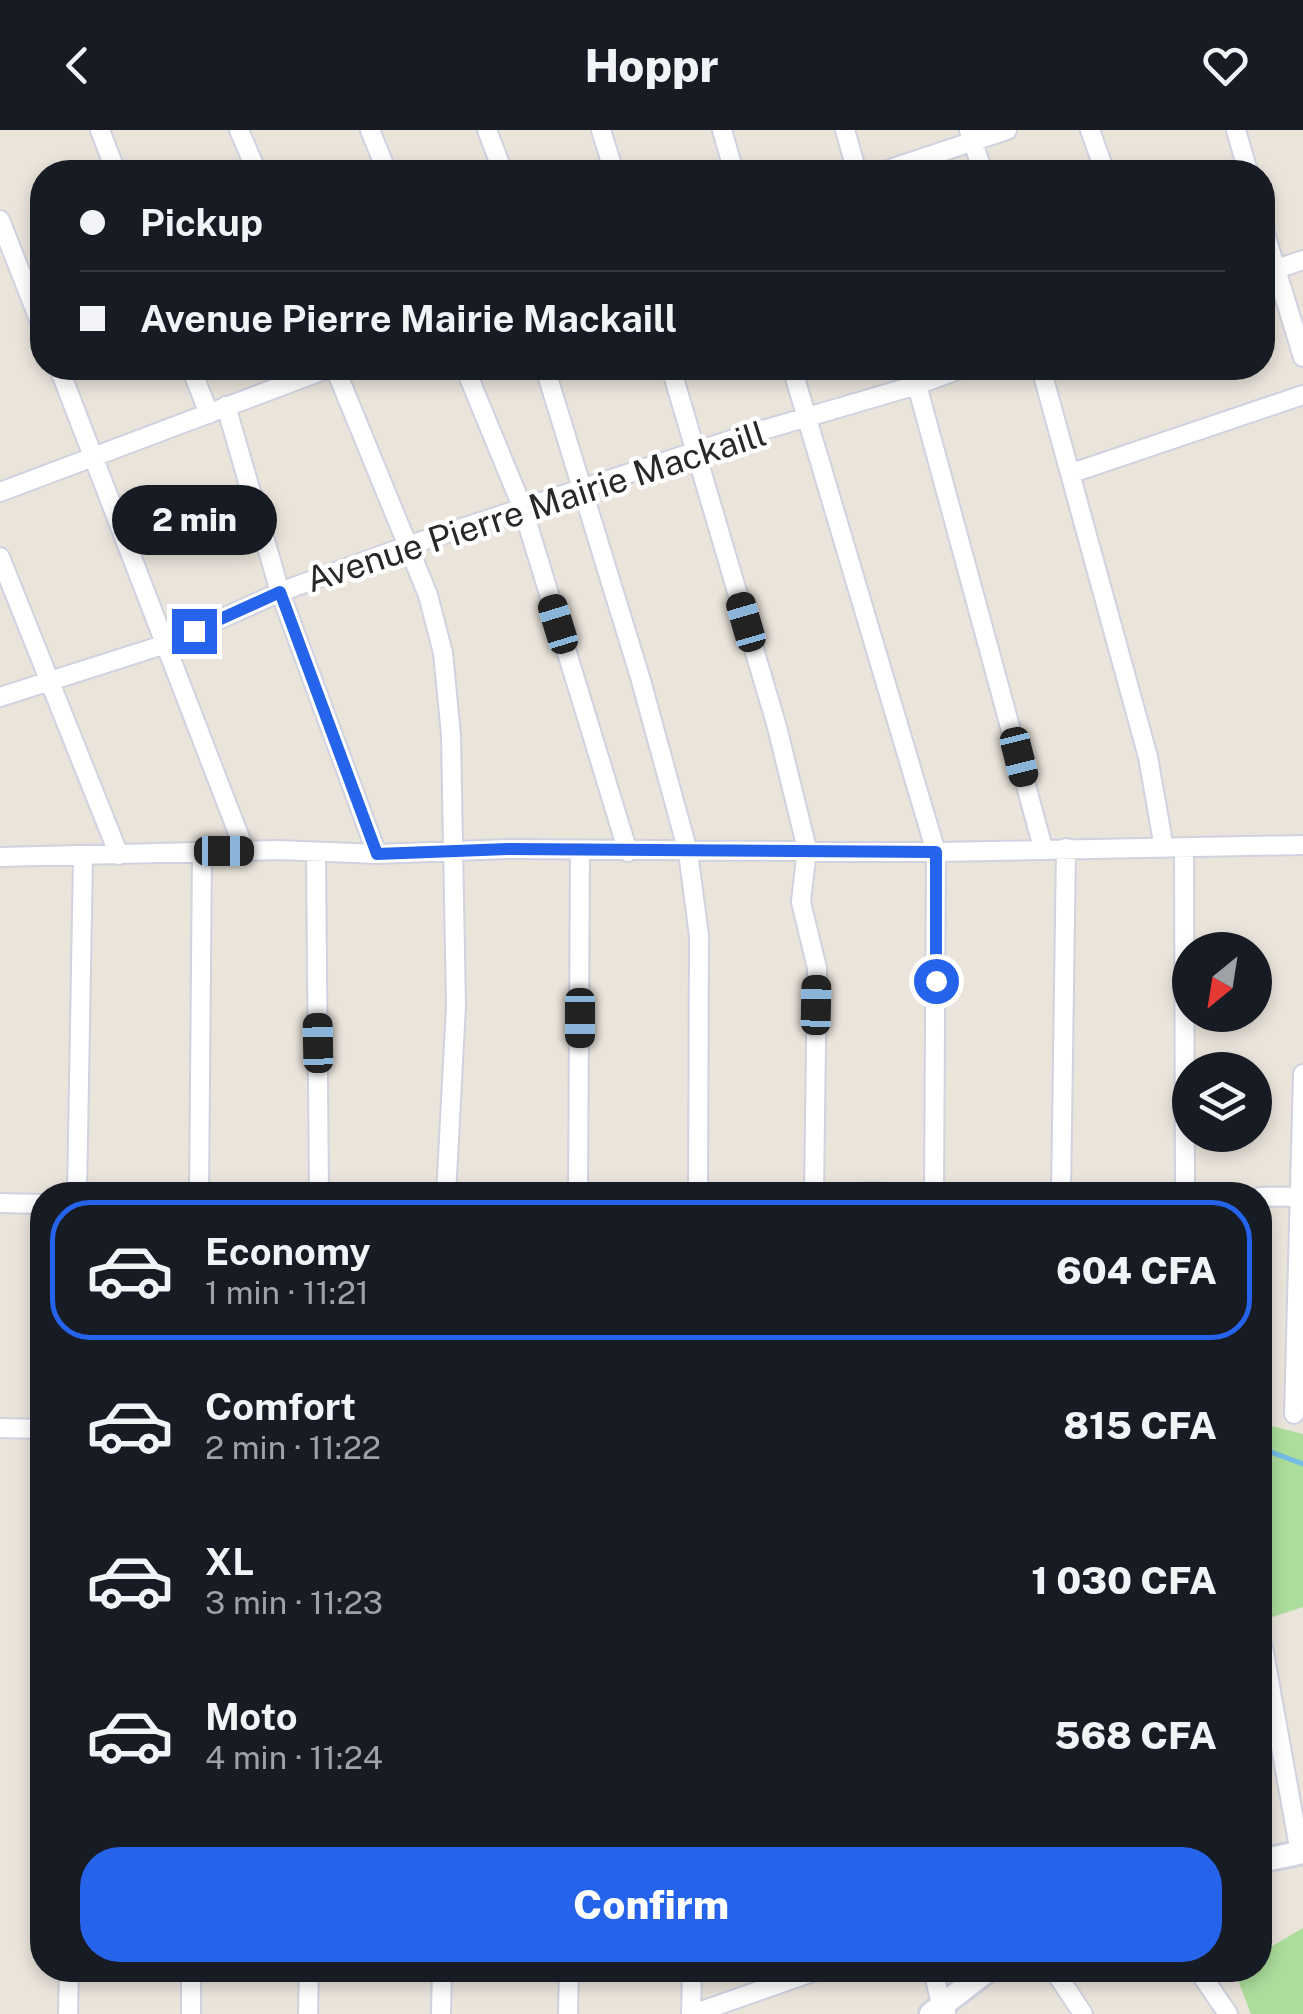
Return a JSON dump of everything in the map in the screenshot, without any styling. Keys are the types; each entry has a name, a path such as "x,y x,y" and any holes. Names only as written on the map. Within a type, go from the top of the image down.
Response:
{"street":[{"path":"100,130 111,160"},
{"path":"239,130 252,160"},
{"path":"370,130 381,160"},
{"path":"486,130 498,160"},
{"path":"601,130 610,160"},
{"path":"722,130 731,160"},
{"path":"845,130 854,160"},
{"path":"911,160 971,136 1007,130"},
{"path":"1090,130 1101,160"},
{"path":"1236,130 1245,160"},
{"path":"971,136 978,160"},
{"path":"0,220 30,296"},
{"path":"1275,270 1303,260"},
{"path":"1275,287 1303,357"},
{"path":"63,380 245,851"},
{"path":"196,380 209,414"},
{"path":"0,492 299,380"},
{"path":"337,380 428,595 443,652 451,734 456,1006 447,1182"},
{"path":"470,380 522,509 628,852"},
{"path":"550,380 688,852 699,936 698,1182"},
{"path":"674,380 777,727 808,849 802,902 817,968 817,1182"},
{"path":"795,380 936,852 933,1182"},
{"name":"Avenue Pierre Mairie Mackaill","path":"0,697 166,644 280,592 407,546 806,419 906,380"},
{"path":"917,380 1043,848"},
{"path":"1045,380 1148,757 1164,848"},
{"path":"1072,474 1303,395"},
{"path":"226,406 280,592 377,854"},
{"path":"0,557 119,855"},
{"path":"0,857 202,851 936,852 1303,845"},
{"path":"1061,1182 1066,848"},
{"path":"1184,848 1185,1182"},
{"path":"578,1182 580,850"},
{"path":"199,1182 202,851"},
{"path":"316,853 320,1182"},
{"path":"77,1182 83,856"},
{"path":"1294,1414 1303,1074"},
{"path":"1272,1197 1302,1196"},
{"path":"0,1203 30,1204"},
{"path":"0,1428 30,1429"},
{"path":"1272,1696 1301,1852 1272,1858"},
{"path":"68,2014 69,1982"},
{"path":"191,1982 191,2014"},
{"path":"308,1982 308,2014"},
{"path":"442,1982 442,2014"},
{"path":"568,2014 569,1982"},
{"path":"692,1982 692,2014 782,1982"},
{"path":"935,1982 940,2011"},
{"path":"940,2011 974,1982"},
{"path":"1062,1982 1082,2014"},
{"path":"1206,1982 1228,2014"}],"green space":[{"path":"1272,1426 1303,1434 1303,1607 1272,1617"},
{"path":"1303,1928 1303,2014 1251,2014 1239,1982 1272,1982 1272,1946"}],"waterway":[{"path":"1272,1452 1303,1464"}],"route":[{"path":"194,631 280,592 377,854 508,849 936,852 936,981"}]}
